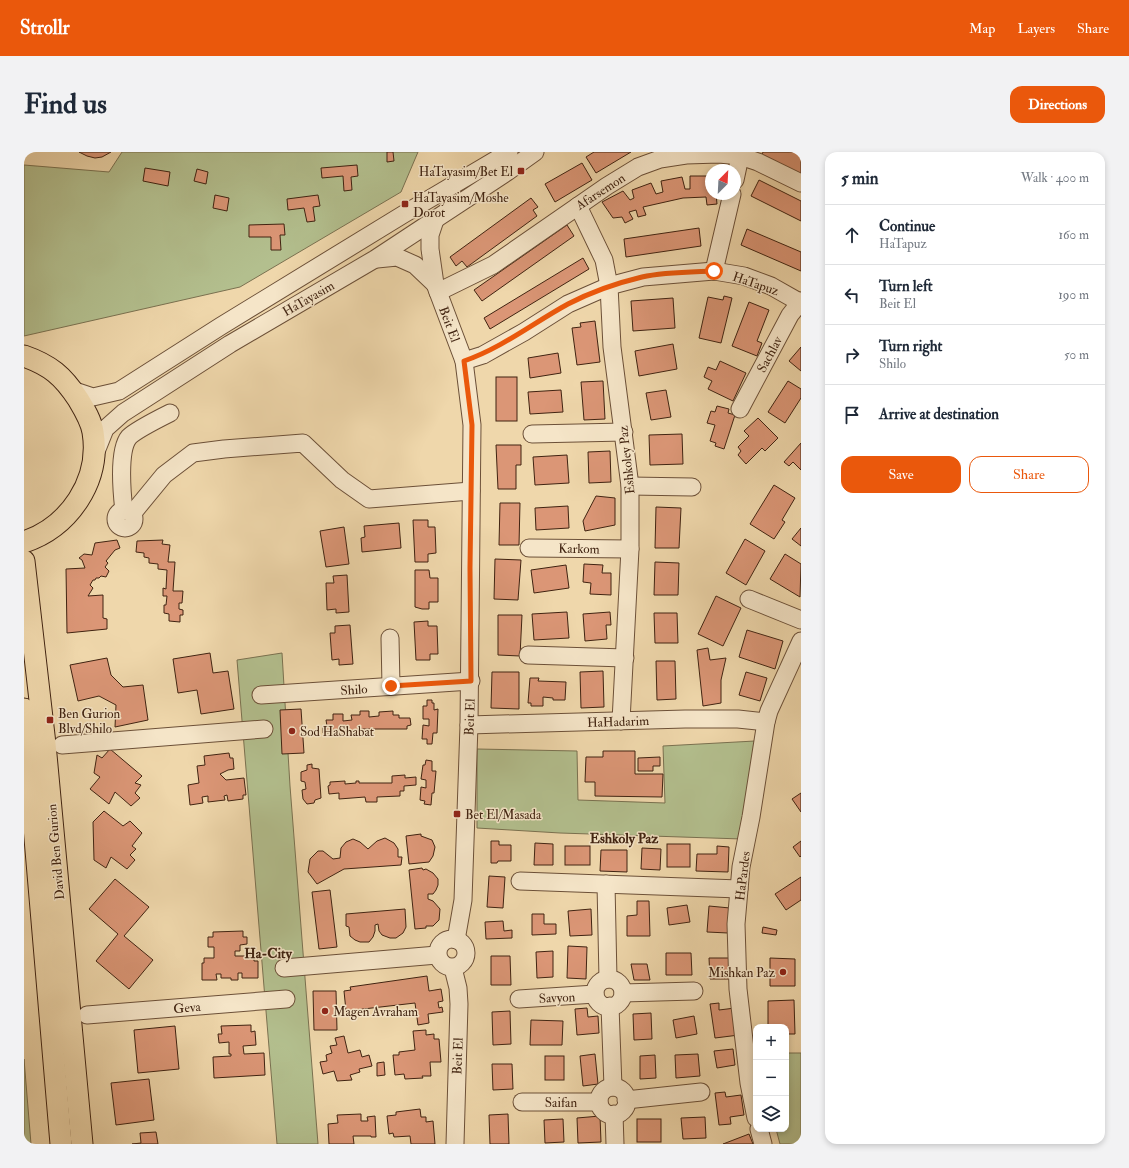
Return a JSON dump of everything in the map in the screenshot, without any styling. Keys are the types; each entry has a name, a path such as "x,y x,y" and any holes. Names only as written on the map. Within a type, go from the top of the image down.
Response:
{"main road":[{"path":"24,356 53,370 67,382 87,414 93,432 94,454 85,488 76,504 64,519 50,530 24,542"},
{"name":"David Ben Gurion","path":"24,561 45,744 82,1144"},
{"name":"David Ben Gurion","path":"24,709 61,1144"}],"street":[{"name":"HaTayasim","path":"72,390 94,397 119,391 221,326 404,214 509,152"},
{"name":"HaTayasim","path":"94,454 105,429 123,413 230,344 376,259 535,152"},
{"path":"739,164 741,154"},
{"name":"Afarsemon","path":"437,288 493,266 607,186 638,167 660,159 686,155 741,154 801,183"},
{"path":"714,271 731,200"},
{"name":"Eshkoley Paz","path":"578,206 604,260 609,286 612,347 630,486 630,549 621,721"},
{"name":"Beit El","path":"435,220 430,234 430,250 437,288 464,361 472,425 470,568 471,681 463,900 456,940"},
{"name":"Beit El","path":"376,259 397,257 415,265 437,288"},
{"name":"HaTapuz","path":"464,361 483,355 524,332 568,304 609,286 643,277 714,271 744,276 771,286 801,302"},
{"name":"Sachlav","path":"740,409 790,315 801,302"},
{"path":"142,401 154,422"},
{"path":"170,413 130,437 125,444 121,484 128,513 164,475 193,453 303,443 342,480 369,499 471,491"},
{"path":"532,434 624,432"},
{"path":"630,486 692,487"},
{"name":"Karkom","path":"529,548 630,549"},
{"path":"749,599 801,620"},
{"path":"390,638 391,686"},
{"name":"HaPardes","path":"753,1103 749,1083 738,989 736,924 741,867 751,817 766,722 769,711 801,641"},
{"path":"528,655 625,658"},
{"name":"Shilo","path":"261,695 471,681"},
{"name":"HaHadarim","path":"469,725 738,719 766,722"},
{"path":"62,745 264,729"},
{"path":"520,881 739,889"},
{"path":"606,884 608,979"},
{"path":"451,939 456,940 464,946 466,955 462,964 453,968 448,968 441,963 437,955 438,950 443,942 451,939"},
{"path":"284,968 437,955"},
{"name":"Beit El","path":"453,968 458,988 459,1004 455,1144"},
{"path":"608,979 617,981 622,988 623,993 620,1000 614,1005 610,1006 599,1002 595,994 597,986 600,982 608,979"},
{"path":"623,993 694,990"},
{"name":"Savyon","path":"519,999 595,994"},
{"name":"Geva","path":"87,1015 286,999"},
{"path":"610,1006 613,1087"},
{"path":"613,1087 624,1092 626,1100 626,1104 622,1111 614,1114 602,1110 599,1102 601,1093 608,1088 613,1087"},
{"path":"626,1100 701,1092"},
{"name":"Saifan","path":"522,1102 599,1102"},
{"path":"614,1114 615,1144"},
{"path":"760,1132 763,1144"}],"green space":[{"path":"122,152 418,152 401,192 240,287 24,336 24,165 109,172"},
{"path":"282,653 290,786 318,1144 277,1144 237,660"},
{"path":"755,741 742,839 560,833 477,828 477,749 577,751 578,800 665,803 663,746"},
{"path":"789,1053 801,1053 801,1144 780,1144 777,1132 789,1132"},
{"path":"24,1059 31,1144 24,1144"}],"building":[{"path":"79,152 111,152 102,157 95,158"},
{"path":"387,152 393,152 394,161 387,162"},
{"path":"594,152 631,152 596,173 586,157"},
{"path":"763,152 801,152 801,175 761,157"},
{"path":"582,163 592,180 555,202 545,184"},
{"path":"357,165 358,176 351,177 352,190 344,191 343,176 322,178 321,168"},
{"path":"145,168 170,172 168,186 143,181"},
{"path":"197,169 208,172 206,184 194,181"},
{"path":"690,176 705,176 705,197 683,198 643,207 646,215 638,217 636,210 629,212 633,219 625,223 622,217 613,218 602,202 623,191 630,200 634,198 632,190 651,183 656,194 663,192 661,181 682,177 685,189 690,189"},
{"path":"759,180 801,201 801,221 751,196"},
{"path":"215,195 229,198 227,211 213,208"},
{"path":"318,195 320,206 313,207 315,221 307,222 304,208 288,210 287,199"},
{"path":"531,198 538,207 533,210 537,216 467,267 462,261 456,266 450,257"},
{"path":"706,200 717,200 717,204 707,205"},
{"path":"284,224 285,235 280,235 281,250 271,250 271,237 249,237 249,225"},
{"path":"567,225 574,236 482,301 474,290"},
{"path":"699,228 701,246 626,257 624,239"},
{"path":"747,229 801,252 801,271 741,245"},
{"path":"583,258 589,269 490,329 484,318"},
{"path":"724,296 732,298 721,343 699,338 708,297 723,300"},
{"path":"673,298 675,328 633,331 631,301"},
{"path":"749,302 769,310 757,341 762,343 757,356 732,346"},
{"path":"595,321 600,362 577,365 572,328 581,327 580,323"},
{"path":"673,344 677,369 639,376 635,351"},
{"path":"801,347 801,371 789,361"},
{"path":"558,353 561,373 530,378 528,358"},
{"path":"720,361 746,373 733,401 708,389 712,381 704,377 708,367 716,370"},
{"path":"496,377 517,377 517,421 496,421"},
{"path":"603,381 605,419 584,420 581,382"},
{"path":"788,381 801,389 801,398 785,423 768,412"},
{"path":"561,390 563,412 530,414 528,392"},
{"path":"666,390 671,417 651,420 646,393"},
{"path":"717,406 729,409 728,413 735,415 724,449 715,446 716,443 710,441 715,425 707,423 711,411 715,412"},
{"path":"758,418 778,438 765,451 762,448 746,464 738,455 741,451 738,447 749,436 744,431"},
{"path":"682,434 683,464 650,465 649,435"},
{"path":"801,443 801,470 793,462 789,466 784,462"},
{"path":"496,445 521,445 521,465 516,465 516,489 498,489"},
{"path":"610,451 611,482 589,483 588,452"},
{"path":"567,455 569,483 535,485 533,457"},
{"path":"774,485 795,498 782,520 785,522 774,539 750,524"},
{"path":"596,496 615,498 615,525 585,531 583,521"},
{"path":"500,503 520,503 519,545 499,545"},
{"path":"568,506 569,528 536,530 535,508"},
{"path":"656,507 681,508 679,548 655,548"},
{"path":"413,520 428,520 428,527 435,527 436,553 428,554 428,562 415,562"},
{"path":"399,523 401,548 362,552 361,538 365,537 364,526"},
{"path":"344,527 349,564 326,567 320,531"},
{"path":"801,528 801,546 792,539"},
{"path":"745,539 765,551 746,585 726,573"},
{"path":"117,540 120,548 115,550 106,561 108,563 105,567 109,571 106,577 101,576 93,580 90,585 93,588 88,596 103,595 103,618 107,619 107,629 67,633 66,569 85,568 82,560 79,558 84,554 92,555 95,543"},
{"path":"163,540 162,544 170,545 168,562 175,562 173,591 183,591 182,603 179,603 179,609 183,610 183,615 180,615 180,622 169,621 169,614 164,613 164,605 166,605 167,596 163,596 163,588 166,589 167,570 158,569 158,564 149,563 149,558 144,557 144,553 136,552 137,541"},
{"path":"785,554 801,564 800,597 770,579"},
{"path":"495,559 521,560 518,600 494,599"},
{"path":"655,562 679,563 678,595 654,595"},
{"path":"584,564 603,565 602,573 611,573 611,595 590,594 591,583 583,582"},
{"path":"566,565 569,588 534,593 531,570"},
{"path":"415,570 429,570 430,578 438,578 438,602 429,602 429,609 415,607"},
{"path":"347,575 349,612 336,613 336,609 327,610 326,583 334,583 333,576"},
{"path":"716,596 741,608 723,646 698,634"},
{"path":"567,612 569,638 534,640 532,614"},
{"path":"610,612 611,625 606,625 607,639 585,641 583,614"},
{"path":"654,613 677,613 678,643 655,643"},
{"path":"498,615 522,615 520,656 498,655"},
{"path":"428,621 428,626 437,626 438,654 430,654 430,660 416,660 414,622"},
{"path":"350,625 353,664 339,665 339,659 332,660 330,633 335,633 335,626"},
{"path":"747,630 783,641 775,669 739,657"},
{"path":"708,648 710,660 726,658 721,680 721,703 703,706 697,650"},
{"path":"210,653 213,673 228,671 234,709 201,714 197,690 178,693 173,659"},
{"path":"107,658 111,675 123,687 143,685 148,720 115,727 116,705 99,696 78,701 70,665"},
{"path":"656,661 675,661 676,699 657,700"},
{"path":"603,671 604,707 581,708 580,672"},
{"path":"492,672 519,672 519,709 491,708"},
{"path":"746,672 767,678 760,701 739,695"},
{"path":"530,678 539,678 538,681 566,682 565,700 553,700 553,698 543,697 543,706 531,706 531,703 528,703"},
{"path":"427,700 432,700 432,703 434,703 434,710 438,709 437,733 433,733 432,744 427,744 427,739 422,739 423,725 429,726 429,719 423,719 423,706 427,706"},
{"name":"Sod HaShabat","path":"301,709 304,753 282,754 280,710"},
{"path":"360,711 369,711 369,717 379,716 379,712 393,711 393,715 399,715 399,718 410,718 411,725 407,726 407,729 359,729 359,734 330,735 330,733 323,733 323,726 327,726 326,720 333,720 333,714 343,714 343,721 352,720 351,715 360,715"},
{"path":"110,749 142,776 135,783 141,785 135,793 140,798 131,806 115,792 109,804 90,789 100,777 94,773 97,755 102,758"},
{"path":"603,751 635,751 635,774 663,774 662,797 595,796 595,782 585,782 586,757 603,757"},
{"path":"229,753 230,758 233,758 234,769 220,774 226,780 244,778 246,795 243,795 243,799 228,801 227,795 224,796 225,800 208,802 208,796 202,797 203,803 190,805 188,785 199,783 197,766 205,765 204,756"},
{"path":"660,757 660,766 653,766 653,771 638,771 638,758"},
{"path":"426,760 432,761 432,771 436,771 434,793 432,793 431,805 424,804 425,801 420,800 421,787 426,788 426,780 421,779 423,765 425,765"},
{"path":"312,764 312,768 319,769 321,798 315,800 314,803 307,804 303,799 302,790 306,789 305,782 301,781 301,772 307,770 307,765"},
{"path":"405,775 405,778 416,777 416,785 404,786 404,791 400,791 400,796 377,797 377,802 366,802 365,797 339,799 339,793 329,794 328,786 330,785 330,782 345,781 345,784 356,783 356,781 359,781 359,783 392,783 392,776"},
{"path":"801,793 801,812 792,799"},
{"path":"104,811 123,826 130,821 142,833 132,846 136,849 130,855 135,860 127,869 111,857 106,868 94,860 93,822"},
{"path":"421,834 421,836 432,840 435,847 433,856 429,862 409,864 406,836"},
{"path":"385,838 394,843 398,849 398,857 402,857 401,865 344,869 317,884 308,872 310,859 318,851 323,851 333,859 340,858 341,848 346,842 353,839 360,842 368,849 377,841"},
{"path":"491,841 499,841 499,845 511,845 511,861 498,861 497,863 491,863"},
{"path":"801,841 801,856 800,857 793,847"},
{"path":"535,843 553,844 553,865 534,865"},
{"path":"667,844 690,844 690,867 667,867"},
{"path":"565,846 590,846 590,865 565,865"},
{"path":"717,846 729,847 728,872 696,871 697,854 717,854"},
{"path":"642,848 661,849 660,870 641,869"},
{"path":"601,850 627,850 627,872 600,871"},
{"path":"422,868 423,870 426,869 433,873 438,879 436,890 433,894 428,894 428,899 433,901 440,909 439,920 433,926 415,929 409,870"},
{"path":"489,876 505,877 503,908 487,907"},
{"path":"801,877 801,900 786,910 775,894"},
{"path":"115,879 149,907 124,936 153,960 129,989 96,961 118,934 89,909"},
{"path":"330,890 337,947 319,949 312,892"},
{"path":"637,901 649,901 650,936 627,936 627,916 637,915"},
{"path":"687,905 690,922 669,925 667,908"},
{"path":"709,906 730,908 728,933 707,932"},
{"path":"405,909 406,927 403,933 396,938 390,938 382,935 379,931 378,924 375,925 373,937 369,942 360,942 350,936 349,927 346,926 346,914"},
{"path":"591,909 592,935 570,936 568,911"},
{"path":"532,914 544,914 544,924 556,924 556,934 532,935"},
{"path":"503,921 504,931 512,930 512,938 486,939 485,922"},
{"path":"763,927 777,930 776,935 762,933"},
{"path":"243,931 243,937 247,937 247,944 240,945 240,951 235,951 235,956 254,956 254,961 258,961 258,978 242,978 242,973 238,973 238,980 221,978 221,974 216,974 217,980 202,980 202,963 204,963 204,958 214,958 214,947 208,947 208,937 213,937 213,932"},
{"path":"568,946 587,947 586,979 567,978"},
{"path":"553,951 553,977 537,978 536,952"},
{"path":"666,953 691,953 692,975 666,975"},
{"path":"491,956 510,956 511,985 491,985"},
{"path":"709,958 731,958 731,979 710,979"},
{"name":"Mishkan Paz","path":"770,958 795,959 795,986 770,986"},
{"path":"631,964 647,964 650,980 634,980"},
{"path":"427,976 429,991 441,989 443,1001 438,1002 439,1008 442,1007 443,1012 428,1014 429,1023 418,1025 415,1003 346,1011 344,991 351,990 350,987"},
{"name":"Magen Avraham","path":"313,991 336,991 337,1030 314,1030"},
{"path":"794,1000 795,1034 789,1034 789,1024 768,1024 768,1001"},
{"path":"719,1003 719,1010 735,1008 739,1035 715,1038 710,1004"},
{"path":"587,1008 588,1017 598,1016 599,1033 577,1035 575,1009"},
{"path":"510,1011 511,1044 493,1045 492,1012"},
{"path":"651,1013 652,1039 634,1040 633,1014"},
{"path":"694,1016 697,1034 676,1038 673,1020"},
{"path":"531,1020 563,1021 562,1045 530,1045"},
{"path":"251,1025 251,1032 255,1031 256,1045 243,1046 244,1054 264,1053 265,1075 214,1078 213,1057 231,1056 231,1054 229,1054 229,1042 219,1043 218,1034 222,1034 221,1026"},
{"path":"175,1026 179,1069 138,1073 134,1030"},
{"path":"426,1030 426,1035 434,1034 434,1039 439,1039 441,1062 430,1062 431,1076 405,1079 404,1074 395,1075 393,1055 399,1055 399,1052 415,1050 413,1031"},
{"path":"344,1036 348,1053 360,1050 362,1057 369,1055 372,1066 359,1069 360,1072 350,1075 352,1080 337,1081 334,1071 323,1074 320,1062 327,1061 326,1055 332,1053 330,1046 337,1045 335,1038"},
{"path":"733,1049 735,1065 717,1068 714,1051"},
{"path":"595,1054 598,1084 583,1086 580,1056"},
{"path":"698,1054 700,1076 676,1078 675,1055"},
{"path":"655,1055 656,1078 640,1079 640,1056"},
{"path":"545,1056 564,1056 564,1080 545,1080"},
{"path":"384,1062 385,1075 377,1076 377,1063"},
{"path":"492,1064 512,1064 513,1089 493,1090"},
{"path":"149,1079 154,1120 116,1125 111,1083"},
{"path":"725,1092 726,1097 741,1095 744,1115 730,1117 731,1124 719,1125 715,1093"},
{"path":"420,1109 421,1117 426,1117 426,1122 433,1121 435,1144 411,1144 410,1136 394,1137 393,1133 389,1134 387,1116 396,1115 396,1112"},
{"path":"361,1114 361,1121 368,1121 367,1117 375,1116 376,1137 353,1136 354,1144 329,1144 328,1124 338,1123 337,1115"},
{"path":"508,1114 509,1144 490,1144 489,1115"},
{"path":"600,1116 601,1142 578,1143 577,1118"},
{"path":"705,1117 706,1138 683,1139 681,1118"},
{"path":"563,1119 564,1142 545,1143 544,1120"},
{"path":"637,1119 661,1119 661,1142 637,1142"},
{"path":"156,1132 158,1144 132,1144 141,1143 140,1133"},
{"path":"749,1134 753,1144 723,1144"}],"place":[{"name":"HaTayasim/Bet El","path":"521,171"},
{"name":"HaTayasim/Moshe Dorot","path":"405,204"},
{"name":"Ben Gurion Blvd/Shilo","path":"50,720"},
{"name":"Sod HaShabat","path":"292,731"},
{"name":"Bet El/Masada","path":"457,814"},
{"name":"Mishkan Paz","path":"783,972"},
{"name":"Magen Avraham","path":"325,1011"}],"district":[{"name":"Eshkoly Paz","path":"624,838"},
{"name":"Ha-City","path":"268,953"}],"route":[{"path":"391,686 471,681 470,568 472,425 464,361 483,355 524,332 568,304 609,286 643,277 714,271"}]}
